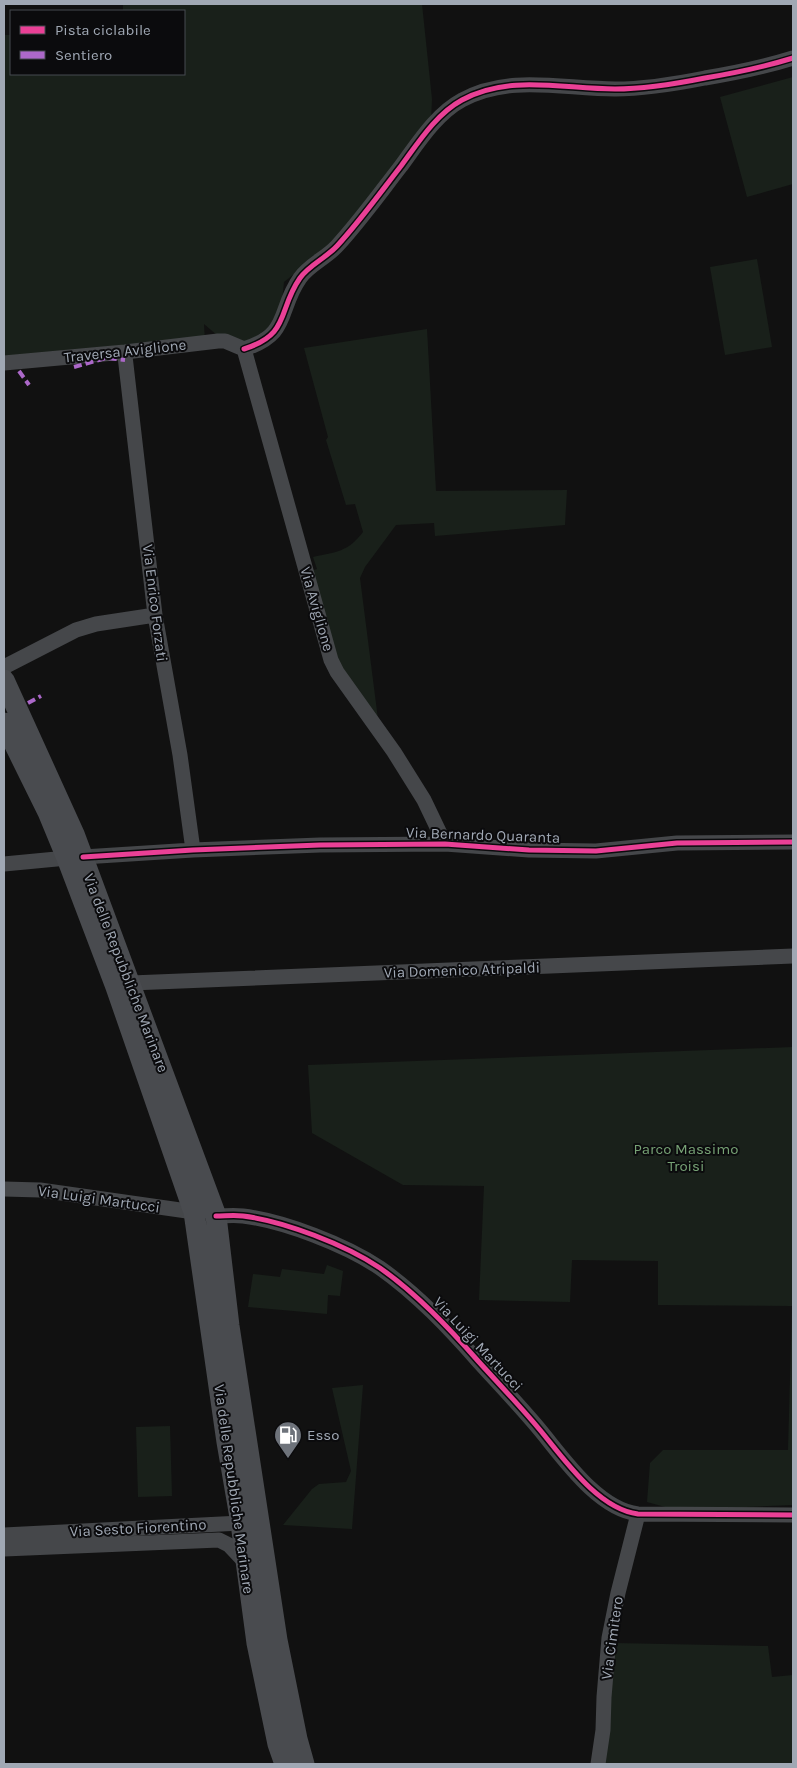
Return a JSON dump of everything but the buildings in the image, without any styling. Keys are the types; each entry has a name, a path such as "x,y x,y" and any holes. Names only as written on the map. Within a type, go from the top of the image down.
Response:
{"main road":[{"name":"Via delle Repubbliche Marinare","path":"4,680 74,834 75,857"},
{"name":"Via delle Repubbliche Marinare","path":"4,723 48,812 75,857 124,986 216,1216 229,1326 248,1529 245,1562 257,1643 278,1744 285,1764"},
{"name":"Via delle Repubbliche Marinare","path":"124,986 194,1212 227,1442 277,1640 297,1739 304,1764"},
{"path":"194,1212 216,1216"}],"street":[{"path":"244,349 262,343 271,336 280,324 301,276 336,248 422,138 450,108 462,100 514,84 615,90 664,86 763,67 793,58"},
{"name":"Traversa Aviglione","path":"4,363 218,341 244,349"},
{"name":"Via Aviglione","path":"244,349 331,660 337,672 394,752 424,800 445,844"},
{"name":"Via Enrico Forzati","path":"125,356 155,615 180,755 193,850"},
{"path":"4,667 76,630 96,624 155,615"},
{"name":"Via Bernardo Quaranta","path":"4,864 75,857 320,845 445,844 528,850 596,851 677,843 793,842"},
{"name":"Via Domenico Atripaldi","path":"124,986 793,956"},
{"name":"Via Luigi Martucci","path":"4,1189 40,1190 194,1212"},
{"name":"Via Luigi Martucci","path":"216,1216 242,1216 306,1233 335,1244 381,1268 428,1308 450,1330 528,1416 577,1475 618,1508 629,1513 638,1514 793,1515"},
{"name":"Via Cimitero","path":"598,1764 603,1730 609,1638 638,1514"},
{"name":"Via Sesto Fiorentino","path":"4,1535 248,1529"},
{"name":"Via Sesto Fiorentino","path":"4,1549 219,1540 248,1529"},
{"name":"Via Sesto Fiorentino","path":"219,1540 229,1545 245,1562"}],"green space":[{"path":"123,4 422,4 432,99 431,121 333,243 284,282 282,301 274,324 245,344 218,336 204,324 205,342 4,361 4,35 10,35 10,75 185,75 185,10 123,10"},
{"path":"793,77 793,184 747,197 720,97"},
{"path":"757,259 772,347 725,355 710,267"},
{"path":"427,329 436,491 567,490 565,525 435,536 434,523 396,525 365,567 360,578 379,727 343,673 334,650 311,571 317,569 313,557 347,547 363,532 355,504 346,505 326,440 328,437 304,348"},
{"name":"Parco Massimo Troisi","path":"793,1047 793,1505 676,1510 647,1502 650,1463 663,1450 788,1450 792,1306 658,1305 658,1261 572,1260 570,1302 479,1300 484,1186 403,1185 312,1133 308,1065"},
{"path":"327,1265 343,1271 340,1296 328,1295 327,1314 248,1307 253,1274 280,1277 282,1269 324,1274"},
{"path":"363,1385 352,1529 283,1525 312,1489 319,1484 346,1482 351,1471 332,1388"},
{"path":"170,1426 172,1496 138,1497 136,1427"},
{"path":"614,1643 768,1646 772,1677 793,1675 793,1764 601,1764"}],"marked path":[{"path":"74,367 106,358 125,360"},
{"path":"19,371 29,385"},
{"path":"28,703 41,696"}],"cycle path":[{"path":"244,349 259,343 276,329 293,290 304,273 337,246 370,207 428,130 444,113 462,100 480,92 518,85 615,89 660,86 738,72 793,58"},
{"path":"83,857 320,845 445,844 529,850 596,851 677,843 793,842"},
{"path":"216,1216 243,1216 259,1219 314,1235 366,1259 394,1278 444,1324 525,1412 571,1468 609,1503 623,1510 638,1514 793,1515"}],"place":[{"name":"Esso","path":"288,1459"}]}
